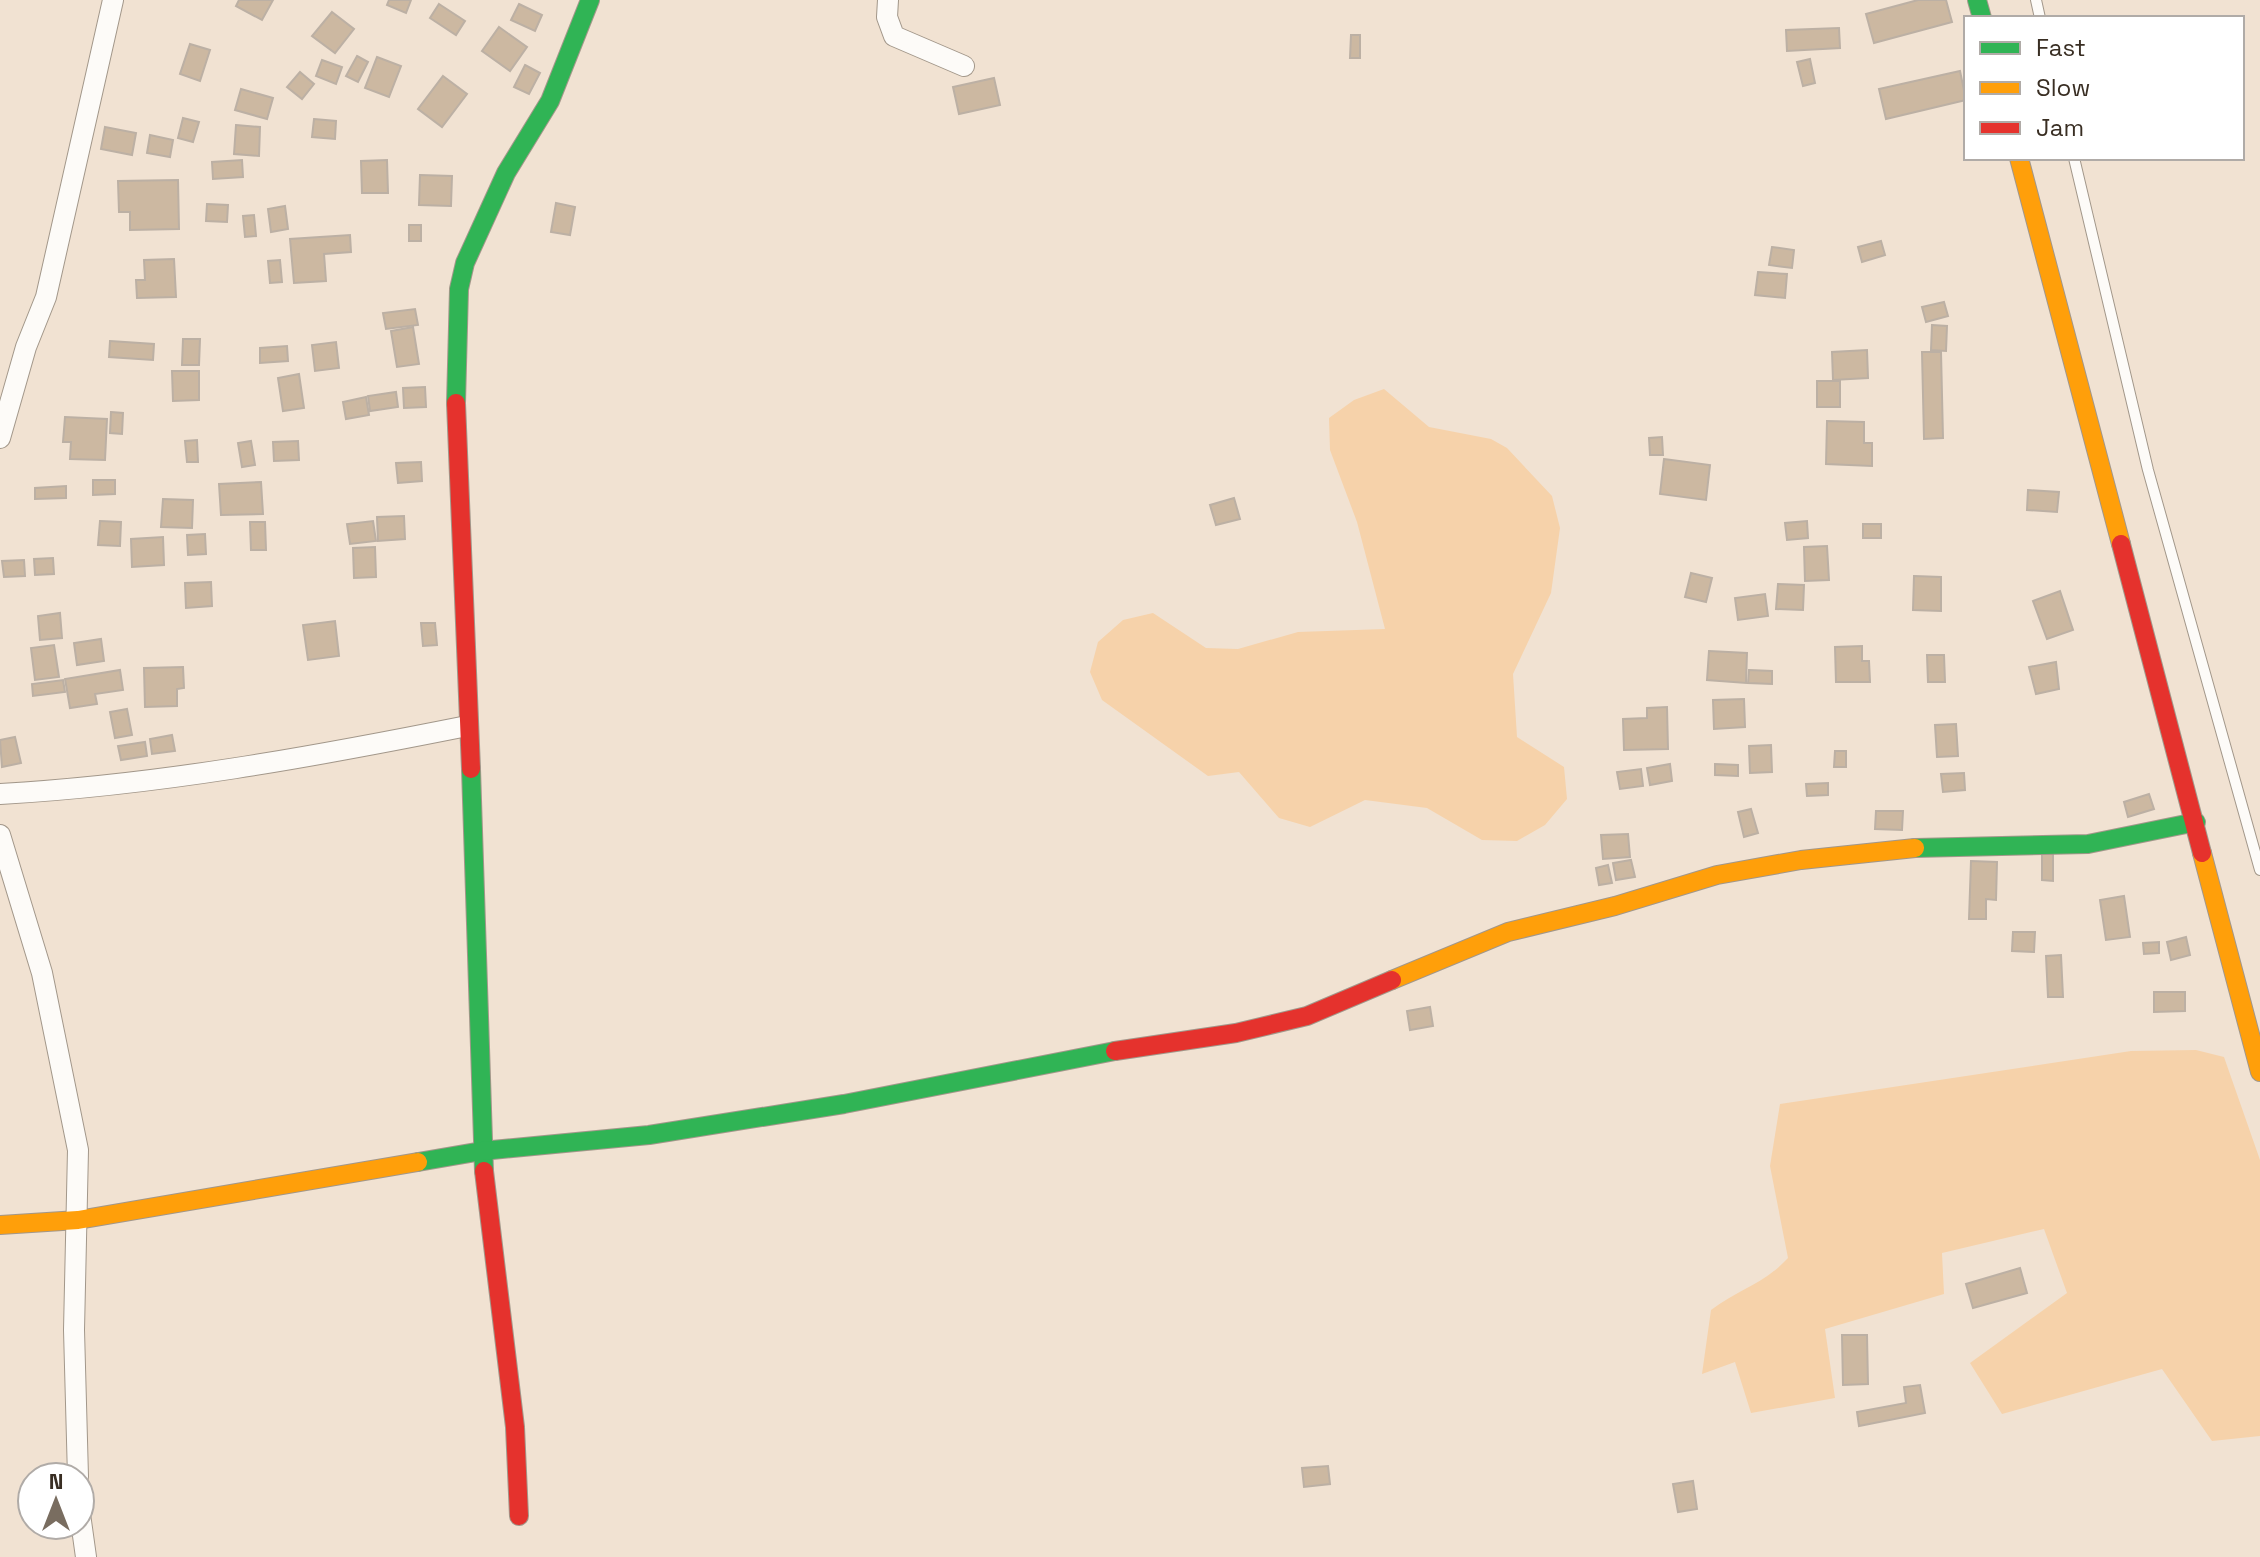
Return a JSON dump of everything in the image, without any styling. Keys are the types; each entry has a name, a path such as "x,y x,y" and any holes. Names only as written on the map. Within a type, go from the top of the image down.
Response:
{"street":[{"path":"0,438 26,347 46,297 113,0"},
{"path":"519,1516 513,1413 482,1151 454,367 461,276 506,173 550,101 590,0"},
{"path":"888,0 887,17 894,36 964,66"},
{"path":"2020,160 2260,1072"},
{"path":"0,794 181,777 336,752 467,726"},
{"path":"0,1225 78,1220 482,1151 709,1126 989,1078 1094,1054 1236,1033 1307,1016 1508,932 1615,906 1717,875 1801,860 1893,849 2088,844 2141,836 2196,822"},
{"path":"0,835 42,973 78,1150 74,1330 78,1461"}],"lane":[{"path":"2074,160 2148,470 2260,870"}],"shaded area":[{"path":"1384,389 1429,427 1491,439 1507,448 1552,496 1560,528 1551,593 1513,674 1517,737 1564,767 1567,799 1545,825 1517,841 1482,840 1427,808 1365,800 1310,827 1279,818 1239,772 1208,776 1102,700 1090,672 1098,642 1123,620 1153,613 1206,648 1238,649 1298,632 1385,629 1357,522 1330,450 1329,418 1354,400"},
{"path":"2196,1050 2224,1057 2260,1160 2260,1436 2212,1441 2162,1369 2002,1414 1970,1363 2067,1293 2044,1229 1942,1253 1944,1294 1825,1329 1835,1398 1751,1413 1735,1362 1702,1374 1711,1310 1770,1274 1788,1258 1770,1166 1780,1104 2131,1051"}],"building":[{"path":"239,0 273,0 262,20 236,6"},
{"path":"389,0 411,0 406,13 387,5"},
{"path":"1918,0 1946,0 1952,22 1874,43 1866,14"},
{"path":"439,4 465,21 456,35 430,18"},
{"path":"519,4 542,15 535,31 511,20"},
{"path":"332,12 354,29 335,53 312,36"},
{"path":"499,27 527,47 510,71 482,51"},
{"path":"1839,28 1840,48 1787,51 1786,30"},
{"path":"1351,35 1360,35 1360,58 1350,58"},
{"path":"190,44 210,50 200,81 180,74"},
{"path":"357,56 368,62 358,82 346,76"},
{"path":"377,57 401,66 389,97 365,88"},
{"path":"1810,59 1815,83 1803,86 1797,62"},
{"path":"322,60 342,67 336,84 316,76"},
{"path":"525,65 540,73 529,94 514,87"},
{"path":"1960,71 1964,100 1886,119 1879,89"},
{"path":"300,72 314,84 302,99 287,87"},
{"path":"443,76 467,94 442,127 418,109"},
{"path":"994,78 1000,105 959,114 953,87"},
{"path":"241,89 273,98 267,119 235,110"},
{"path":"183,118 199,122 193,142 178,138"},
{"path":"314,119 336,121 335,139 312,137"},
{"path":"236,125 260,127 259,156 234,154"},
{"path":"105,127 136,133 132,155 101,149"},
{"path":"150,135 173,140 170,157 147,153"},
{"path":"242,160 243,177 213,179 212,162"},
{"path":"387,160 388,193 362,193 361,161"},
{"path":"420,175 452,176 451,206 419,205"},
{"path":"178,180 179,229 130,230 130,212 119,212 118,181"},
{"path":"556,203 575,207 570,235 551,232"},
{"path":"207,204 228,205 227,222 206,221"},
{"path":"285,206 288,229 271,232 268,209"},
{"path":"254,215 256,236 245,237 243,216"},
{"path":"409,225 421,225 421,241 409,241"},
{"path":"350,235 351,252 324,254 326,281 294,283 290,239"},
{"path":"1881,241 1885,255 1862,262 1858,247"},
{"path":"1772,247 1794,250 1792,268 1769,265"},
{"path":"174,259 176,297 137,298 136,280 145,280 144,260"},
{"path":"280,260 282,282 270,283 268,261"},
{"path":"1758,272 1787,274 1785,298 1755,295"},
{"path":"1944,302 1948,316 1926,322 1922,307"},
{"path":"415,309 418,325 386,329 383,313"},
{"path":"1932,325 1947,326 1946,351 1931,350"},
{"path":"413,327 419,364 397,367 391,331"},
{"path":"183,339 200,339 199,365 182,365"},
{"path":"110,341 154,344 153,360 109,357"},
{"path":"336,342 339,368 315,371 312,345"},
{"path":"287,346 288,361 260,363 260,348"},
{"path":"1867,350 1868,378 1833,380 1832,352"},
{"path":"1922,352 1941,352 1943,438 1924,439"},
{"path":"172,371 199,371 199,400 173,401"},
{"path":"299,374 304,408 283,411 278,378"},
{"path":"1817,381 1840,381 1840,407 1817,407"},
{"path":"425,387 426,407 404,408 403,388"},
{"path":"396,392 398,407 370,411 368,396"},
{"path":"366,397 369,415 346,419 343,402"},
{"path":"111,412 123,413 122,434 110,433"},
{"path":"65,417 107,419 105,460 70,459 71,442 63,442"},
{"path":"1827,421 1864,422 1864,443 1872,443 1872,466 1826,464"},
{"path":"1662,437 1663,455 1650,455 1649,438"},
{"path":"197,440 198,462 187,462 185,441"},
{"path":"251,441 255,465 242,467 238,443"},
{"path":"298,441 299,460 274,461 273,442"},
{"path":"1664,459 1710,465 1706,500 1660,494"},
{"path":"421,462 422,481 398,483 396,463"},
{"path":"93,480 115,480 115,494 93,495"},
{"path":"261,482 263,514 221,515 219,484"},
{"path":"66,486 66,498 35,499 35,488"},
{"path":"2028,490 2059,492 2057,512 2027,510"},
{"path":"1234,498 1240,519 1216,525 1210,505"},
{"path":"163,499 193,500 192,528 161,527"},
{"path":"404,516 405,539 378,541 377,517"},
{"path":"100,521 121,522 120,546 98,545"},
{"path":"373,521 376,541 350,544 347,524"},
{"path":"1807,521 1808,538 1787,540 1785,523"},
{"path":"250,522 265,522 266,550 251,550"},
{"path":"1863,524 1881,524 1881,538 1863,538"},
{"path":"205,534 206,554 188,555 187,535"},
{"path":"163,537 164,565 132,567 131,539"},
{"path":"1827,546 1829,580 1805,581 1804,547"},
{"path":"375,547 376,577 354,578 353,548"},
{"path":"53,558 54,574 35,575 34,559"},
{"path":"24,560 25,576 4,577 2,561"},
{"path":"1691,573 1712,578 1706,602 1685,597"},
{"path":"1914,576 1941,577 1941,611 1913,610"},
{"path":"211,582 212,606 186,608 185,583"},
{"path":"1778,584 1804,585 1803,610 1776,609"},
{"path":"2060,591 2073,630 2047,639 2033,601"},
{"path":"1765,594 1768,616 1738,620 1735,598"},
{"path":"60,613 62,638 40,640 38,616"},
{"path":"335,621 339,656 308,660 303,625"},
{"path":"421,623 435,623 437,645 423,646"},
{"path":"101,639 104,661 77,665 74,643"},
{"path":"54,645 59,677 35,680 31,648"},
{"path":"1862,646 1862,661 1869,661 1870,682 1836,682 1835,647"},
{"path":"1709,651 1747,653 1746,683 1707,680"},
{"path":"1927,655 1944,655 1945,682 1928,682"},
{"path":"2056,662 2059,689 2036,694 2029,667"},
{"path":"183,667 184,688 177,689 177,706 145,707 144,668"},
{"path":"120,670 123,690 95,694 97,704 70,708 65,679"},
{"path":"1749,670 1772,671 1772,684 1748,683"},
{"path":"63,680 65,692 33,696 32,684"},
{"path":"1744,699 1745,727 1714,729 1713,700"},
{"path":"1667,707 1668,749 1624,750 1623,719 1647,718 1647,708"},
{"path":"127,709 132,735 115,738 110,712"},
{"path":"1956,724 1958,756 1937,757 1935,725"},
{"path":"172,735 175,751 152,754 150,739"},
{"path":"15,737 21,763 2,767 0,740"},
{"path":"145,742 147,756 121,760 118,746"},
{"path":"1771,745 1772,772 1750,773 1749,746"},
{"path":"1835,751 1846,751 1846,767 1834,767"},
{"path":"1670,764 1672,781 1650,785 1647,768"},
{"path":"1715,764 1738,765 1738,776 1715,775"},
{"path":"1641,769 1643,786 1620,789 1617,772"},
{"path":"1964,773 1965,790 1943,792 1941,774"},
{"path":"1828,783 1828,795 1807,796 1806,784"},
{"path":"2149,794 2154,809 2128,817 2124,802"},
{"path":"1751,809 1758,833 1744,837 1738,812"},
{"path":"1876,811 1903,811 1902,830 1875,829"},
{"path":"1628,834 1630,857 1603,859 1601,835"},
{"path":"2042,853 2053,853 2053,881 2042,880"},
{"path":"1631,860 1635,877 1616,880 1613,863"},
{"path":"1971,861 1997,862 1996,900 1986,899 1986,919 1969,919"},
{"path":"1608,865 1612,883 1599,885 1596,868"},
{"path":"2124,896 2130,937 2106,940 2100,900"},
{"path":"2013,932 2035,932 2034,952 2012,951"},
{"path":"2186,937 2190,955 2171,960 2167,942"},
{"path":"2159,942 2159,953 2144,954 2143,943"},
{"path":"2061,955 2063,997 2048,997 2046,956"},
{"path":"2154,992 2185,992 2185,1011 2154,1012"},
{"path":"1430,1007 1433,1026 1410,1030 1407,1011"},
{"path":"2020,1268 2027,1293 1973,1308 1966,1284"},
{"path":"1842,1335 1867,1335 1868,1384 1843,1385"},
{"path":"1920,1385 1925,1413 1859,1426 1857,1412 1906,1403 1904,1387"},
{"path":"1328,1466 1330,1484 1304,1487 1302,1468"},
{"path":"1693,1481 1697,1509 1678,1512 1673,1484"}],"traffic: fast":[{"path":"456,403 459,289 465,263 506,173 550,101 590,0"},
{"path":"1977,0 1981,16"},
{"path":"471,769 484,1171"},
{"path":"1915,848 2088,844 2196,822"},
{"path":"418,1162 482,1151 649,1135 844,1104 1115,1051"}],"traffic: slow":[{"path":"2020,160 2121,544"},
{"path":"1392,980 1508,932 1615,906 1717,875 1801,860 1915,848"},
{"path":"2202,853 2260,1072"},
{"path":"0,1225 78,1220 418,1162"}],"traffic: jam":[{"path":"456,403 471,769"},
{"path":"2121,544 2202,853"},
{"path":"1115,1051 1236,1033 1307,1016 1392,980"},
{"path":"484,1171 515,1427 519,1516"}]}
